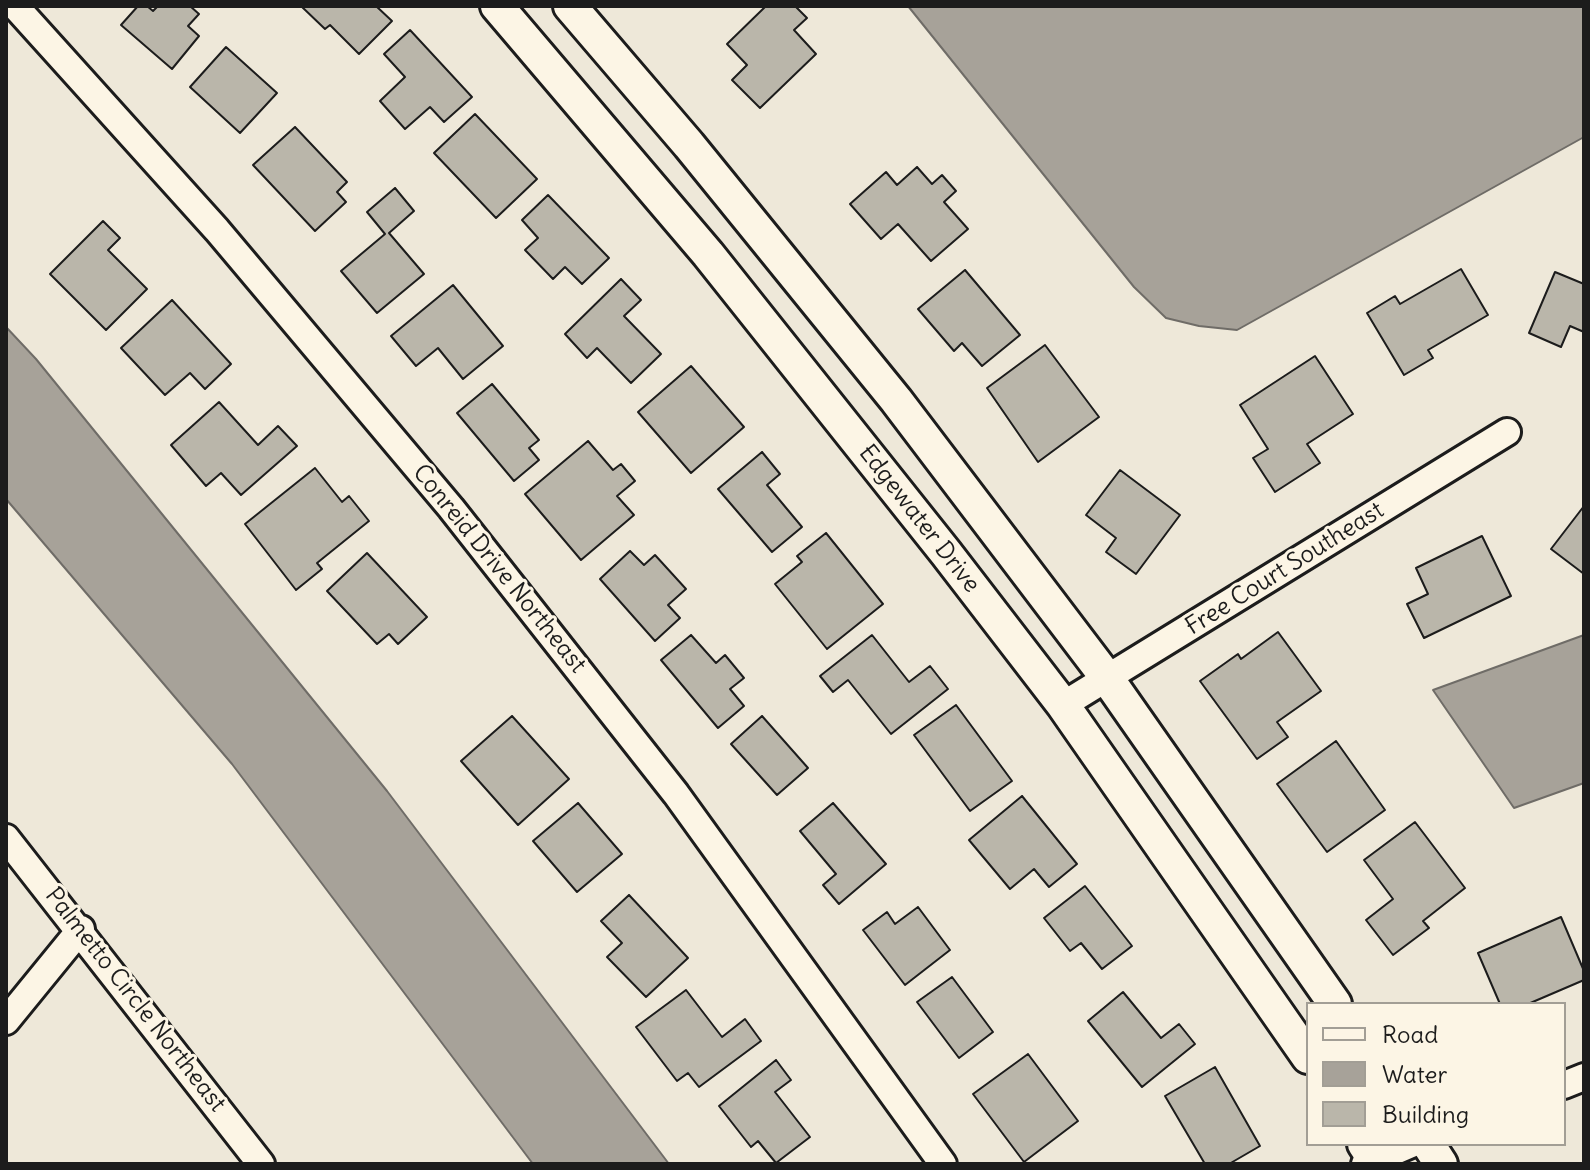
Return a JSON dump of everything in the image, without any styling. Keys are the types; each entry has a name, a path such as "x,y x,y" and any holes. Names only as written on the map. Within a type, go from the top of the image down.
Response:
{"street":[{"name":"Conreid Drive Northeast","path":"15,6 217,230 451,508 676,794 943,1164"},
{"name":"Edgewater Drive","path":"497,6 566,84 828,402 1063,705 1306,1054"},
{"path":"570,6 896,400 1107,678 1334,1002"},
{"path":"566,84 609,51"},
{"name":"Free Court Southeast","path":"1063,705 1507,432"},
{"name":"Palmetto Circle Northeast","path":"6,838 81,929 261,1164"},
{"path":"6,1021 81,929"},
{"path":"1370,1158 1405,1146"},
{"path":"1429,1146 1441,1164"}],"water":[{"path":"908,6 1584,6 1584,137 1237,330 1199,326 1166,318 1134,287"},
{"path":"6,327 36,359 387,791 669,1164 533,1164 232,764 6,499"},
{"path":"1584,635 1584,783 1514,808 1433,690"}],"building":[{"path":"138,6 147,6 153,11 158,6 190,6 199,14 188,26 199,36 172,69 121,25"},
{"path":"301,6 376,6 392,21 359,54 330,25 325,29"},
{"path":"766,6 795,6 807,18 794,30 816,54 760,108 732,80 747,65 727,44"},
{"path":"410,30 472,97 444,122 430,107 405,129 380,101 405,77 384,54"},
{"path":"226,47 277,93 240,133 190,87"},
{"path":"475,114 537,179 496,218 434,153"},
{"path":"295,127 347,182 337,192 346,202 315,231 253,165"},
{"path":"917,167 932,184 942,175 956,191 944,202 968,229 931,261 898,224 881,239 850,204 886,172 897,185"},
{"path":"395,188 414,211 389,233 424,274 377,313 341,271 385,234 367,212"},
{"path":"548,195 609,258 582,284 565,267 553,279 525,250 538,238 522,220"},
{"path":"103,221 120,238 108,250 147,289 106,330 50,274"},
{"path":"1461,269 1488,315 1428,350 1433,358 1404,375 1367,313 1395,296 1400,304"},
{"path":"965,270 1020,335 982,366 962,343 954,351 918,309"},
{"path":"1555,272 1584,284 1584,332 1570,326 1561,347 1529,333"},
{"path":"621,279 641,300 624,316 661,354 631,383 597,348 587,358 565,334"},
{"path":"453,285 503,346 463,379 438,348 416,366 391,336"},
{"path":"172,300 231,364 205,389 190,373 165,395 121,348"},
{"path":"1045,345 1099,417 1038,462 987,388"},
{"path":"1315,356 1353,414 1307,444 1320,463 1275,492 1253,458 1268,449 1240,405"},
{"path":"691,366 744,427 691,473 638,412"},
{"path":"492,384 539,440 529,448 539,460 514,481 457,413"},
{"path":"219,402 258,445 278,426 297,446 241,495 221,473 206,486 171,445"},
{"path":"588,441 613,470 621,464 635,481 617,496 634,515 581,560 525,494"},
{"path":"762,452 780,474 767,485 802,527 772,552 718,489"},
{"path":"315,468 342,502 349,496 369,521 317,563 322,569 296,590 245,524"},
{"path":"1120,470 1180,515 1136,574 1106,552 1116,538 1086,515"},
{"path":"1584,506 1584,574 1551,549"},
{"path":"826,533 883,604 827,649 775,584 802,562 797,556"},
{"path":"1482,536 1511,596 1424,638 1407,604 1428,594 1416,568"},
{"path":"630,551 644,565 655,555 686,589 668,605 680,618 655,641 600,579"},
{"path":"367,553 427,617 398,644 389,634 377,644 327,591"},
{"path":"1278,632 1321,691 1277,722 1288,737 1257,759 1200,681 1238,654 1241,659"},
{"path":"691,635 716,663 725,655 744,678 730,689 744,706 718,728 661,660"},
{"path":"872,635 909,682 930,666 948,689 891,734 848,680 833,692 820,676"},
{"path":"956,705 1012,781 970,811 914,735"},
{"path":"512,716 569,779 518,825 461,761"},
{"path":"762,716 808,768 777,795 731,744"},
{"path":"1336,741 1385,810 1327,852 1277,784"},
{"path":"1022,796 1077,864 1049,887 1034,869 1010,889 969,840"},
{"path":"578,803 622,854 577,892 533,841"},
{"path":"833,803 886,864 839,904 823,885 836,874 800,831"},
{"path":"1415,822 1465,888 1423,921 1429,928 1393,955 1366,920 1393,899 1364,860"},
{"path":"1085,886 1132,946 1102,969 1081,943 1070,951 1044,918"},
{"path":"629,895 688,958 646,997 607,957 622,943 601,921"},
{"path":"918,907 950,950 905,985 863,930 887,912 895,924"},
{"path":"1561,917 1584,971 1584,980 1533,1002 1499,1002 1478,953"},
{"path":"952,977 993,1032 959,1058 917,1002"},
{"path":"686,990 722,1037 745,1019 761,1041 699,1087 688,1073 677,1081 636,1027"},
{"path":"1123,992 1161,1038 1179,1024 1195,1044 1142,1087 1088,1021"},
{"path":"1028,1054 1078,1121 1024,1162 973,1094"},
{"path":"776,1060 791,1080 775,1092 810,1137 776,1163 758,1141 751,1147 719,1106"},
{"path":"1215,1067 1260,1146 1229,1164 1205,1164 1165,1096"}]}
